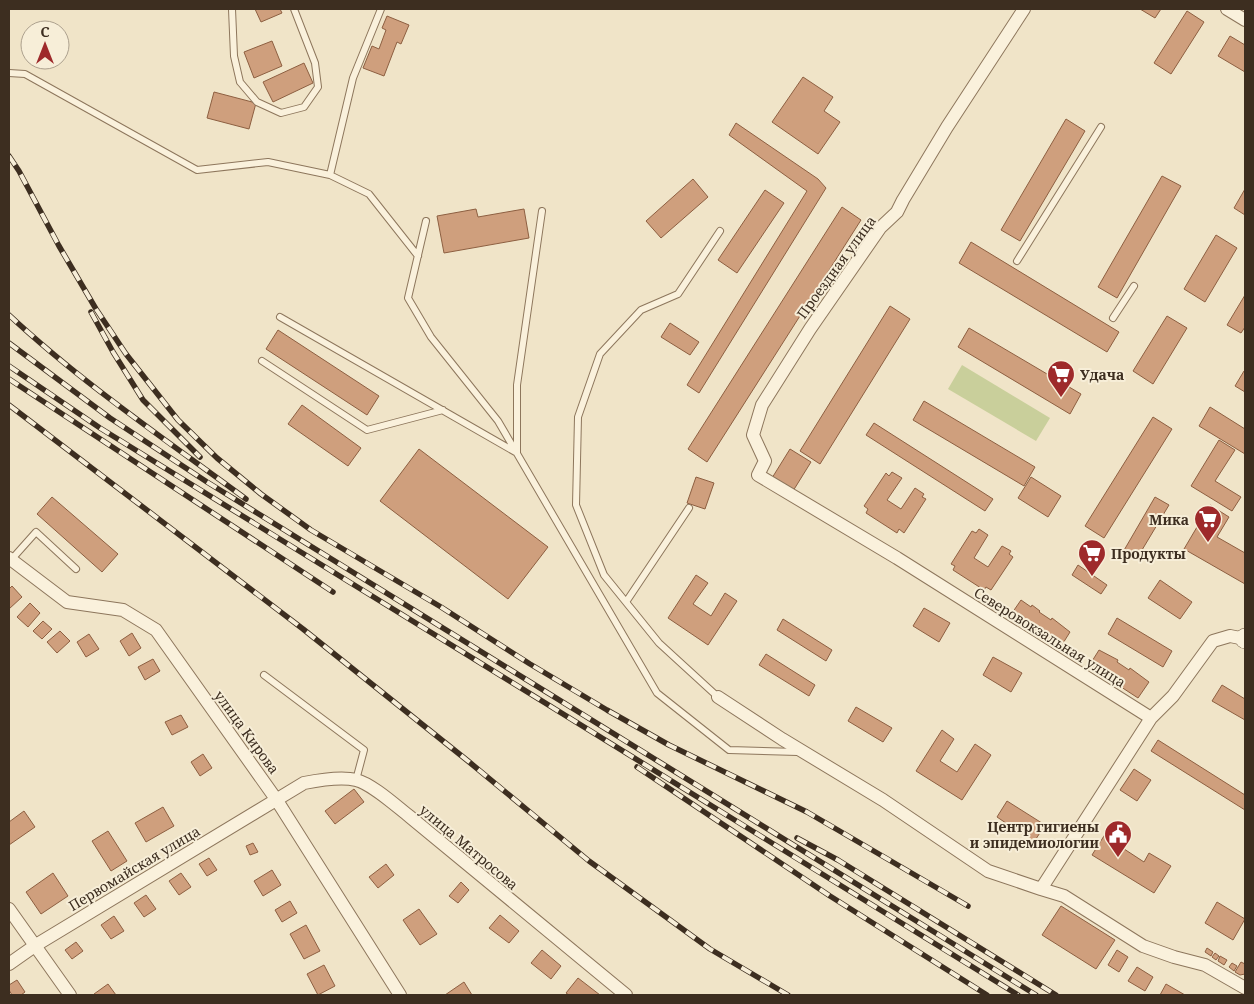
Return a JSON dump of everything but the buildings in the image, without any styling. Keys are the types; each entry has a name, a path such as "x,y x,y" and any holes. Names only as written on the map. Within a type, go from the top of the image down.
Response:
{"street":[{"name":"Проездная улица","path":"758,475 765,461 753,435 762,405 810,329 880,228 897,212 902,200 947,127 1024,9"},
{"path":"1227,9 1245,20"},
{"name":"Северовокзальная улица","path":"758,475 897,558 1151,718"},
{"name":"улица Кирова","path":"10,559 67,602 123,610 156,630 276,799 400,995"},
{"path":"1040,889 1151,718 1173,696 1213,641 1230,636 1245,639"},
{"path":"718,697 883,800 988,871 1064,896 1143,946 1205,965 1245,988"},
{"name":"улица Матросова","path":"276,799 304,783 329,779 356,780 377,791 626,995"},
{"name":"Первомайская улица","path":"9,964 36,945 276,799"},
{"path":"9,909 70,995"}],"lane":[{"path":"232,9 234,56 240,82 257,102 281,113 304,107 318,87 316,63 294,9"},
{"path":"330,175 353,78 381,9"},
{"path":"9,73 25,74 197,170 268,162 330,175 369,194 418,256"},
{"path":"1017,261 1101,126"},
{"path":"517,453 517,385 542,210"},
{"path":"426,221 408,298 431,338 498,421 657,693 729,750 805,752"},
{"path":"718,697 659,642 604,576 576,504 578,417 600,354 641,310 678,294 720,231"},
{"path":"1113,318 1134,286"},
{"path":"280,317 517,453"},
{"path":"262,361 367,430 443,410"},
{"path":"626,602 690,508"},
{"path":"10,559 36,532 76,569"},
{"path":"264,675 364,750 356,780"}],"green space":[{"path":"962,365 1050,418 1036,441 948,389"}],"railway":[{"path":"9,156 96,309 126,354 178,420 217,458 261,494 311,530 441,607 530,664 607,710 669,745 807,812 968,906"},
{"path":"91,312 143,400 200,457"},
{"path":"9,315 95,388 246,499"},
{"path":"9,343 110,418 207,482 1036,995"},
{"path":"9,366 100,428 1018,995"},
{"path":"9,379 333,592"},
{"path":"9,405 303,629 589,861 710,949 788,995"},
{"path":"637,767 830,896 987,995"},
{"path":"797,838 838,860 1056,995"}],"place":[{"name":"Удача","path":"1061,398"},
{"name":"Мика","path":"1208,543"},
{"name":"Продукты","path":"1092,577"},
{"name":"Центр гигиены и эпидемиологии","path":"1118,858"}]}
